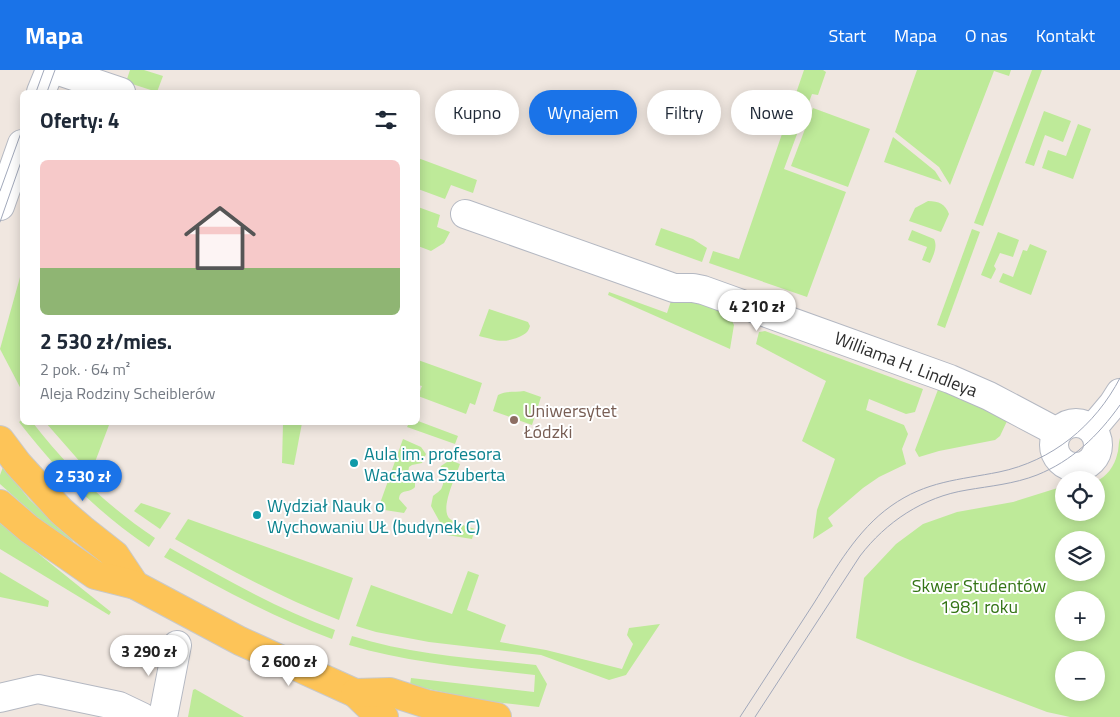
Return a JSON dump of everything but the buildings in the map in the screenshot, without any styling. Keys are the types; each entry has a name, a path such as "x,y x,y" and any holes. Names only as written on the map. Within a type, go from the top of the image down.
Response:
{"main road":[{"path":"0,440 18,464 61,511 115,555 135,585"},
{"path":"0,504 35,534 95,575 135,585 240,641 355,693 378,715 384,717"},
{"path":"355,693 390,692 427,704 497,717"}],"street":[{"path":"42,90 50,70"},
{"path":"56,70 115,90"},
{"path":"1,200 20,149"},
{"name":"Williama H. Lindleya","path":"466,214 674,288 703,290 919,367 989,396 1057,432"},
{"path":"1092,429 1120,393"},
{"path":"1074,422 1086,425 1092,429 1097,436 1098,443 1095,457 1090,463 1076,467 1068,466 1057,457 1054,444 1057,432 1067,424 1074,422"},
{"path":"163,717 177,645"},
{"path":"0,698 38,689 119,706 142,717"}],"green space":[{"path":"130,70 144,70 163,76 158,90 151,90 126,82"},
{"path":"804,70 823,70 826,72 818,95 812,94 812,90 797,90"},
{"path":"917,70 1011,70 1009,76 994,71 950,185 939,167 895,132"},
{"path":"1032,70 1042,70 983,226 974,223"},
{"path":"813,108 870,129 848,187 791,166 803,135 812,135"},
{"path":"1044,111 1071,121 1063,142 1045,135 1034,166 1025,163"},
{"path":"1078,124 1091,129 1073,179 1042,168 1048,150 1066,156"},
{"path":"782,135 797,135 784,169 846,192 807,297 709,263 713,251 739,259"},
{"path":"893,137 935,171 942,182 884,162"},
{"path":"420,159 477,180 473,193 451,185 445,199 420,190"},
{"path":"928,201 941,204 949,214 941,232 909,221 915,208"},
{"path":"420,208 440,215 437,227 450,232 444,243 431,251 420,247"},
{"path":"661,228 693,239 707,248 702,262 655,245"},
{"path":"972,229 980,232 945,328 937,325"},
{"path":"912,230 934,239 934,254 930,263 922,260 927,247 908,240"},
{"path":"998,232 1019,240 1013,257 1000,253 991,279 981,275"},
{"path":"1030,244 1047,251 1031,295 999,282 1003,273 1013,277 1023,250 1027,251"},
{"path":"20,277 20,387 0,349"},
{"path":"609,292 667,313 671,301 700,302 722,311 730,317 734,325 730,349 608,295"},
{"path":"489,309 528,322 530,326 526,333 508,340 499,341 479,336"},
{"path":"765,331 923,389 915,412 906,414 869,399 866,410 904,425 908,434 902,449 906,464 879,477 863,488 828,518 833,526 813,539 817,510 835,459 802,441 826,381 756,344 759,332"},
{"path":"420,361 482,383 475,405 470,403 466,414 420,397 422,386 420,386"},
{"path":"939,387 1008,419 1000,436 995,440 919,457 915,450"},
{"path":"524,391 541,397 532,425 493,411 498,395"},
{"path":"420,422 458,436 455,444 407,427 408,425 420,425"},
{"path":"21,425 35,425 74,471 121,513 155,538 149,547 95,505 63,474"},
{"path":"48,425 109,425 92,470 89,472"},
{"path":"283,425 302,425 294,465 282,463"},
{"name":"Skwer Studentów 1981 roku","path":"1120,438 1120,717 1070,717 1047,712 856,638 864,578 896,544 923,524 957,512 1013,502 1055,489 1055,521 1105,521 1105,476 1112,467 1118,453"},
{"path":"403,439 421,447 426,454 422,463 409,467 408,473 415,480 415,487 401,493 399,499 407,508 404,513 378,509"},
{"path":"452,461 460,464 447,501 447,515 455,522 475,529 472,539 447,535 431,506 433,496 441,490 443,484 440,472 441,466"},
{"path":"3,467 29,499 73,543 43,522 0,484 0,475"},
{"path":"141,503 171,513 160,529 134,511"},
{"path":"188,519 353,578 339,620 256,582 175,539"},
{"path":"0,523 111,612 109,615 0,549"},
{"path":"170,548 272,603 335,630 332,639 267,611 164,557"},
{"path":"468,571 479,575 467,610 506,625 500,642 546,650 622,669 633,644 627,635 629,628 660,624 626,675 609,680 541,655 429,642 376,632 356,626 371,585 452,614"},
{"path":"0,572 49,601 48,607 0,597"},
{"path":"352,636 420,652 536,665 547,684 539,707 484,701 410,685 411,678 534,692 535,675 442,664 395,656 349,645"},
{"path":"195,689 244,717 188,717 193,690"}],"tram line":[{"path":"37,90 44,70"},
{"path":"48,90 55,70"},
{"path":"0,191 20,136"},
{"path":"0,222 20,165"},
{"path":"740,717 839,563 857,538 879,516 904,498 930,486 1018,467 1054,450 1085,426 1110,395 1120,378"},
{"path":"755,717 860,556 881,532 907,513 935,498 951,493 1020,481 1062,463 1093,437 1120,405"}],"place":[{"name":"Uniwersytet Łódzki","path":"514,420"},
{"name":"Aula im. profesora Wacława Szuberta","path":"354,463"},
{"name":"Wydział Nauk o Wychowaniu UŁ (budynek C)","path":"257,515"}]}
